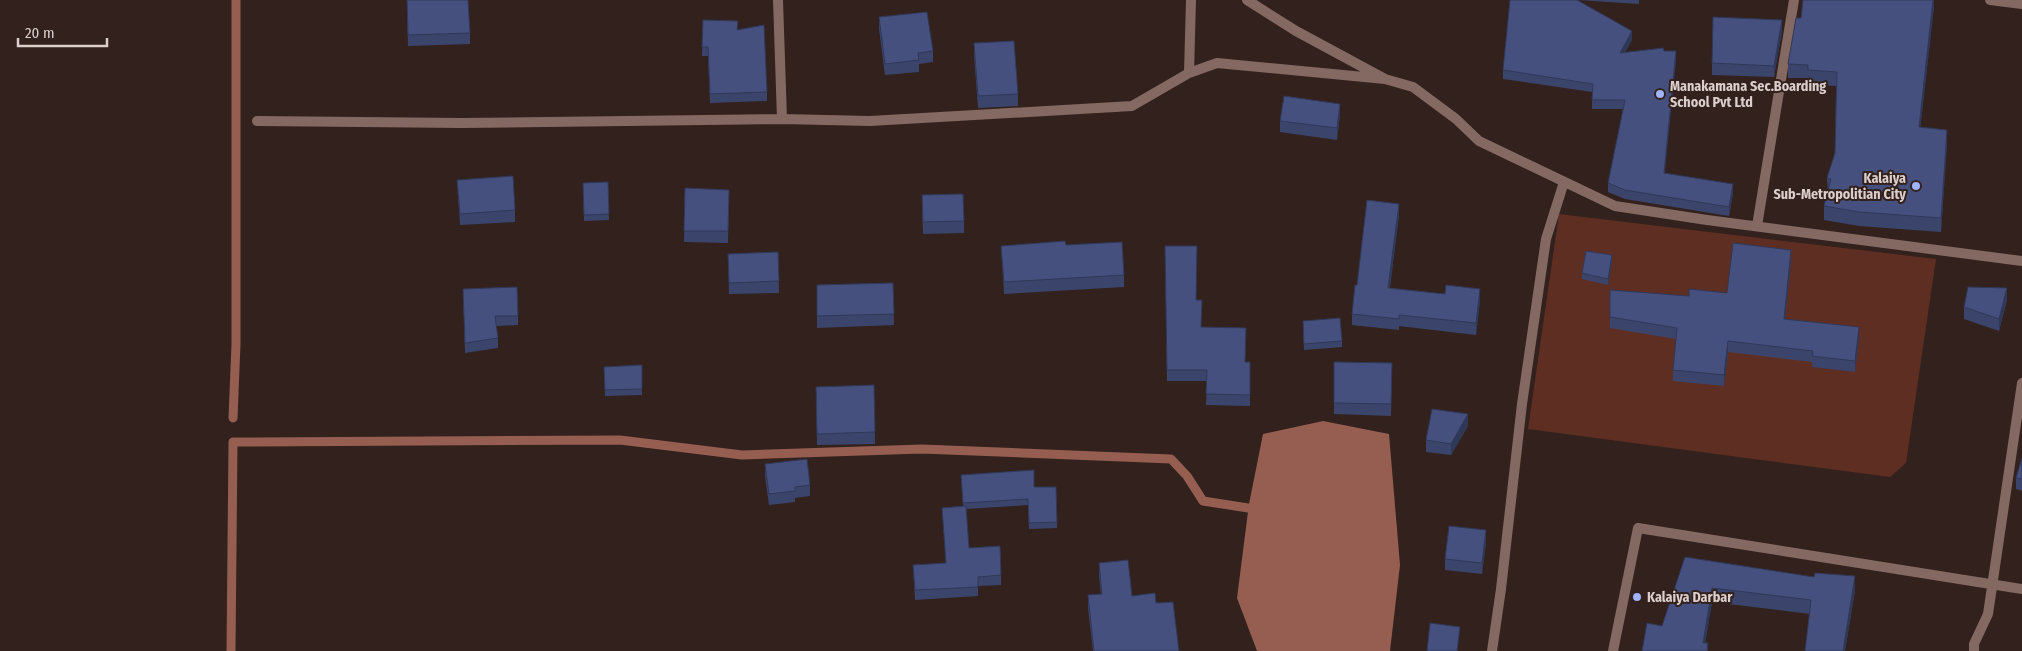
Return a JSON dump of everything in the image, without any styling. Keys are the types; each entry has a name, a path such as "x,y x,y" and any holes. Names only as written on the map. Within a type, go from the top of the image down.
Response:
{"street":[{"path":"778,0 782,119"},
{"path":"1189,73 1191,0"},
{"path":"1247,0 1296,31 1385,79"},
{"path":"1757,226 1794,0"},
{"path":"1990,0 2022,4"},
{"path":"257,121 472,123 782,119 870,121 1132,106 1189,73 1217,63 1385,79 1413,86 1456,120 1479,142 1615,206 2022,261"},
{"path":"1492,651 1522,404 1546,239 1564,182"},
{"path":"1974,651 1974,644 1988,614 2022,383"},
{"path":"1613,651 1638,528 2022,589"}],"shaded area":[{"path":"1559,214 1936,259 1906,463 1890,477 1528,429"},
{"path":"1323,421 1389,434 1400,565 1390,651 1257,651 1237,598 1249,504 1263,434"}],"building":[{"path":"407,0 468,0 470,33 408,35"},
{"path":"1510,0 1577,0 1632,31 1620,53 1663,48 1664,51 1676,51 1664,173 1733,184 1729,207 1625,190 1608,183 1625,100 1592,100 1593,84 1503,70"},
{"path":"1803,0 1933,0 1919,127 1947,130 1941,218 1859,212 1824,206 1831,179 1827,178 1835,153 1837,72 1808,70 1808,65 1788,64 1796,18 1801,18"},
{"path":"927,12 933,51 918,53 919,60 885,64 879,17"},
{"path":"1713,17 1782,20 1774,66 1712,63"},
{"path":"703,20 738,21 737,30 764,25 767,92 710,94 708,47 702,47"},
{"path":"1014,41 1018,94 978,96 974,43"},
{"path":"1284,96 1340,104 1337,128 1280,121"},
{"path":"513,176 515,210 460,214 457,180"},
{"path":"608,182 609,214 584,215 583,183"},
{"path":"685,188 729,190 728,231 684,231"},
{"path":"963,194 964,221 923,222 922,195"},
{"path":"1367,200 1399,204 1388,288 1445,294 1446,285 1480,289 1476,323 1399,315 1399,319 1352,314"},
{"path":"1065,241 1066,245 1122,242 1124,275 1004,282 1001,246"},
{"path":"1733,243 1791,250 1784,319 1859,327 1855,361 1812,356 1813,351 1728,341 1724,375 1673,370 1677,328 1610,317 1610,290 1689,296 1689,289 1727,293"},
{"path":"1165,246 1197,246 1196,300 1202,300 1201,327 1246,328 1245,362 1250,362 1250,395 1206,394 1207,370 1167,370"},
{"path":"1586,251 1612,255 1608,279 1582,273"},
{"path":"778,252 779,281 729,283 728,254"},
{"path":"893,283 894,314 817,316 817,285"},
{"path":"517,287 518,316 495,316 498,338 465,343 463,289"},
{"path":"1968,287 2007,288 1999,319 1964,307"},
{"path":"1340,318 1342,341 1304,344 1303,321"},
{"path":"1334,362 1392,363 1391,404 1334,403"},
{"path":"642,365 642,389 605,390 604,367"},
{"path":"874,385 875,432 817,434 816,387"},
{"path":"1432,409 1468,414 1451,444 1426,440"},
{"path":"2022,458 2022,479 2016,478"},
{"path":"807,459 810,485 795,487 795,491 769,494 765,464"},
{"path":"1034,470 1034,487 1056,487 1057,522 1029,523 1028,499 963,503 961,475"},
{"path":"966,506 969,548 1000,546 1001,575 978,577 978,587 915,590 913,565 946,563 942,508"},
{"path":"1449,526 1486,530 1482,563 1445,559"},
{"path":"1685,557 1814,577 1815,573 1855,576 1843,651 1805,651 1811,600 1712,588 1703,643 1708,643 1707,651 1642,651 1647,623 1662,626"},
{"path":"1128,560 1132,596 1155,593 1156,603 1173,602 1179,651 1094,651 1088,595 1102,594 1099,563"},
{"path":"1430,623 1460,627 1457,651 1427,651"}],"waterway":[{"path":"233,418 236,344 236,0"},
{"path":"231,651 233,442 620,440 742,455 922,449 1171,459 1187,476 1203,501 1261,510"}],"place":[{"name":"Manakamana Sec.Boarding School Pvt Ltd","path":"1660,94"},
{"name":"Kalaiya Sub-Metropolitian City","path":"1916,186"},
{"name":"Kalaiya Darbar","path":"1637,597"}]}
